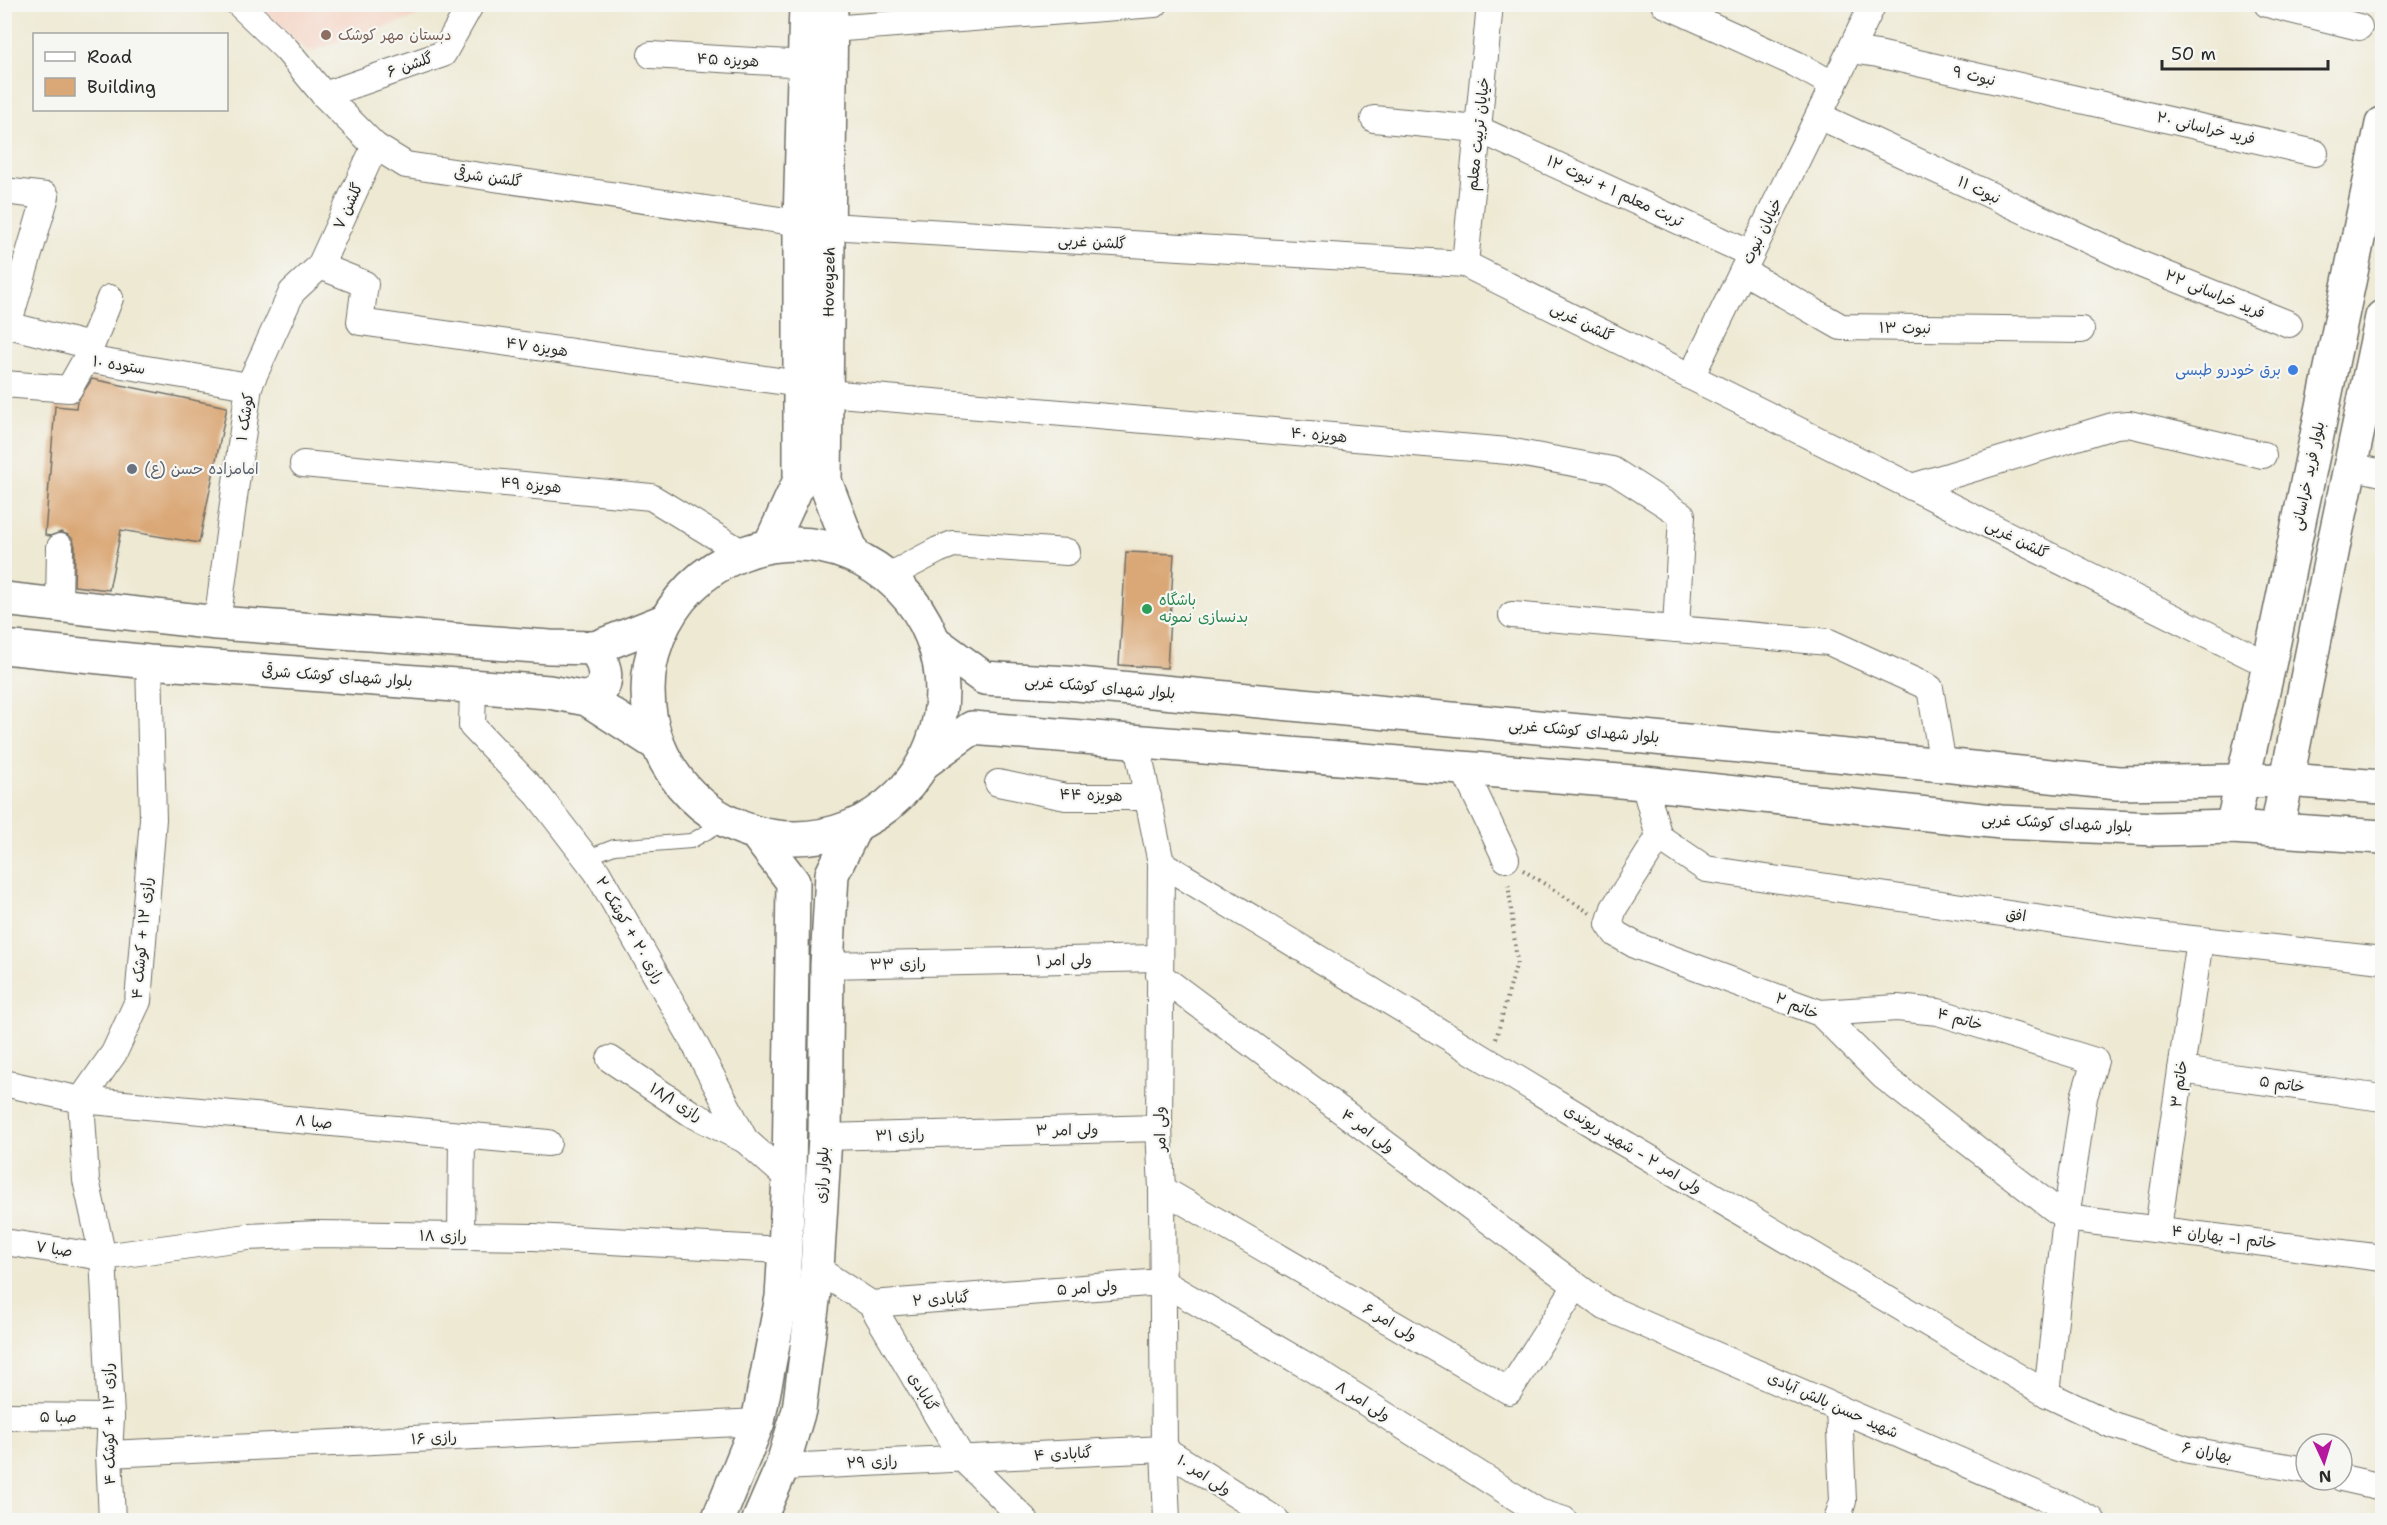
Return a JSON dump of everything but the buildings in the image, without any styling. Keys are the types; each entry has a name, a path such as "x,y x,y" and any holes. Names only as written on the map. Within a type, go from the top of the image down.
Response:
{"main road":[{"name":"Hoveyzeh","path":"806,4 806,64 815,225 814,389 825,481 853,555"},
{"name":"Hoveyzeh","path":"815,225 831,17"},
{"name":"بلوار فرید خراسانی","path":"2232,827 2382,124"},
{"path":"2277,829 2382,317"},
{"name":"Hoveyzeh","path":"756,549 800,480 814,389"},
{"path":"2296,533 2334,543"},
{"path":"718,1521 758,1422 782,1297 789,1179 793,882 760,839 725,822 684,789 657,744 648,706 649,667 664,621 681,597 710,571 756,549 820,546 853,555 889,576 917,607 936,644 943,703 926,761 913,782 896,800 876,815 855,827 816,837 760,839"},
{"path":"4,599 217,623 550,647 595,648 664,621"},
{"name":"بلوار شهدای کوشک غربی","path":"936,644 984,678 1091,685 2118,783 2242,779 2382,787"},
{"name":"بلوار شهدای کوشک شرقی","path":"4,647 149,662 549,692 587,699 657,744"},
{"path":"587,699 600,690 605,675 603,661 595,648"},
{"name":"بلوار شهدای کوشک غربی","path":"926,761 972,728 1644,783 2001,822 2156,829 2232,827 2382,837"},
{"path":"2001,771 2001,822"},
{"name":"بلوار رازی","path":"759,1521 782,1467 799,1410 817,1269 825,1137 827,965 832,874 855,827"}],"street":[{"name":"گلشن شرقی","path":"239,4 286,49 324,95 375,146 406,165 815,225"},
{"name":"گلشن ۶","path":"324,95 443,54 471,4"},
{"name":"خیایان تربیت معلم","path":"1465,264 1490,4"},
{"path":"1664,4 1796,64 1834,85"},
{"name":"خیابان نبوت","path":"1691,377 1873,4"},
{"path":"2267,4 2359,27"},
{"path":"831,17 1146,5"},
{"name":"نبوت ۹","path":"1851,50 2096,103"},
{"name":"هویزه ۴۵","path":"651,55 806,64"},
{"name":"فرید خراسانی ۲۰","path":"2096,103 2315,153"},
{"name":"نبوت ۱۱","path":"1819,116 2140,264"},
{"name":"تربت معلم ۱ + نبوت ۱۲","path":"1374,119 1478,129 1747,263"},
{"name":"گلشن ۷","path":"320,266 375,146"},
{"path":"4,191 46,196 8,325 89,353 110,298"},
{"name":"گلشن غربی","path":"815,225 1465,264 2268,665"},
{"name":"نبوت ۱۳","path":"1747,263 1841,327 2082,330"},
{"name":"فرید خراسانی ۲۲","path":"2140,264 2289,324"},
{"name":"کوشک ۱","path":"217,623 249,386 292,292 320,266"},
{"name":"هویزه ۴۷","path":"320,266 365,284 360,322 814,389"},
{"name":"ستوده ۱۰","path":"4,384 69,389 89,353 249,386"},
{"name":"هویزه ۴۰","path":"814,389 1508,451 1612,470 1682,515 1676,629"},
{"path":"1912,487 2116,425 2129,424 2263,455"},
{"name":"هویزه ۴۹","path":"303,464 651,497 756,549"},
{"path":"2350,466 2382,473"},
{"path":"889,576 953,544 1067,552"},
{"path":"59,605 60,547"},
{"path":"1512,615 1829,642 1930,688 1944,765"},
{"name":"رازی ۱۲ + کوشک ۴","path":"112,1521 111,1417 103,1257 86,1180 81,1100 114,1053 138,1001 153,819 149,662"},
{"name":"رازی ۲۰ + کوشک ۲","path":"473,687 472,726 538,795 597,872 689,1034 745,1140 789,1179"},
{"name":"ولی امر","path":"1136,740 1161,863 1159,1128 1167,1521"},
{"path":"1463,768 1506,859"},
{"name":"هویزه ۴۴","path":"998,783 1066,797 1148,797"},
{"path":"1609,924 1614,908 1659,837 1644,783"},
{"name":"افق","path":"1659,837 1706,869 2200,940 2382,960"},
{"name":"ولی امر ۲ - شهید ریوندی","path":"1161,863 1490,1063 2047,1394 2110,1424"},
{"name":"خاتم ۲","path":"1609,924 1616,934 1637,946 1820,1013 1884,1077 2066,1218"},
{"name":"خاتم ۳","path":"2158,1228 2200,940"},
{"name":"رازی ۳۳","path":"827,965 970,962"},
{"name":"ولی امر ۱","path":"970,962 1159,967"},
{"name":"ولی امر ۴","path":"1159,967 1576,1286"},
{"name":"خاتم ۴","path":"1820,1013 1897,1008 1938,1012 2095,1061 2084,1097 2066,1218"},
{"name":"رازی ۱۸/۱","path":"610,1059 692,1114 745,1140"},
{"name":"خاتم ۵","path":"2181,1070 2382,1098"},
{"name":"صبا ۸","path":"4,1083 81,1100 548,1143"},
{"name":"ولی امر ۳","path":"975,1132 1159,1128"},
{"name":"رازی ۳۱","path":"825,1137 975,1132"},
{"path":"461,1236 462,1135"},
{"name":"ولی امر ۶","path":"1162,1189 1509,1391 1576,1286"},
{"path":"2047,1394 2066,1218"},
{"name":"خاتم ۱- بهاران ۴","path":"2066,1218 2382,1258"},
{"name":"رازی ۱۸","path":"103,1257 248,1237 318,1234 534,1237 783,1250"},
{"name":"صبا ۷","path":"4,1242 103,1257"},
{"name":"گنابادی","path":"817,1269 871,1304 962,1458 1025,1521"},
{"name":"ولی امر ۵","path":"1012,1294 1162,1282"},
{"name":"ولی امر ۸","path":"1162,1282 1314,1370 1539,1512 1564,1521"},
{"name":"شهید حسن بالش آبادی","path":"1576,1286 1605,1307 2092,1521"},
{"name":"گنابادی ۲","path":"871,1304 1012,1294"},
{"path":"1837,1521 1843,1501 1839,1408"},
{"name":"صبا ۵","path":"4,1416 111,1417"},
{"name":"رازی ۱۶","path":"110,1454 758,1422"},
{"name":"بهاران ۶","path":"2110,1424 2189,1450 2294,1468"},
{"name":"گنابادی ۴","path":"962,1458 1164,1449"},
{"name":"ولی امر ۱۰","path":"1164,1449 1276,1521"},
{"name":"رازی ۲۹","path":"782,1467 962,1458"},
{"path":"2354,1481 2382,1487"}],"lane":[{"path":"586,858 614,847 691,841 725,822"}],"path":[{"path":"1506,859 1609,924"},
{"path":"1490,1063 1517,962 1506,859"}],"shaded area":[{"name":"دبستان مهر کوشک","path":"258,5 422,5 416,17 309,52"}],"place":[{"name":"دبستان مهر کوشک","path":"326,35"},
{"name":"برق خودرو طبسی","path":"2293,370"},
{"name":"امامزاده حسن (ع)","path":"132,469"},
{"name":"باشگاه بدنسازی نمونه","path":"1147,609"}]}
